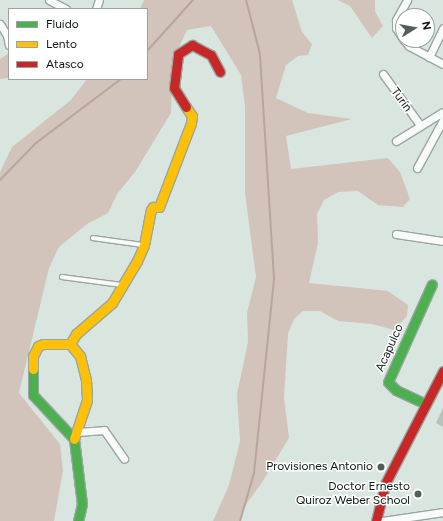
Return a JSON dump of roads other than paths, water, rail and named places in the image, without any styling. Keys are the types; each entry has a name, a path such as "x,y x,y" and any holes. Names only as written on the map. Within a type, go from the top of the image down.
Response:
{"street":[{"path":"49,0 64,8"},
{"path":"0,24 8,40"},
{"path":"429,57 443,28"},
{"path":"70,344 76,334 112,303 123,286 144,246 150,210 153,207 159,207 191,123 192,116 174,88 178,54 192,45 211,55 220,72"},
{"path":"413,48 443,64"},
{"name":"Turín","path":"383,74 420,125"},
{"path":"396,141 443,112"},
{"path":"417,168 443,120"},
{"path":"396,234 443,242"},
{"name":"Acapulco","path":"426,404 396,390 388,382 432,284"},
{"path":"75,436 56,417 35,401 32,389 33,356 38,346 50,343 70,344 80,356 87,390 86,406 75,436 82,504 78,521"},
{"path":"376,521 385,484 443,371"},
{"path":"75,436 104,430 124,459"},
{"path":"382,521 443,512"}],"lane":[{"path":"93,238 144,246"},
{"path":"62,277 123,286"}],"waterway":[{"path":"148,50 193,0"},
{"path":"240,521 254,473 274,278 260,54 246,0"},
{"path":"0,180 36,143 120,80"}],"place":[{"name":"Provisiones Antonio","path":"381,467"},
{"name":"Doctor Ernesto Quiroz Weber School","path":"418,494"}]}
